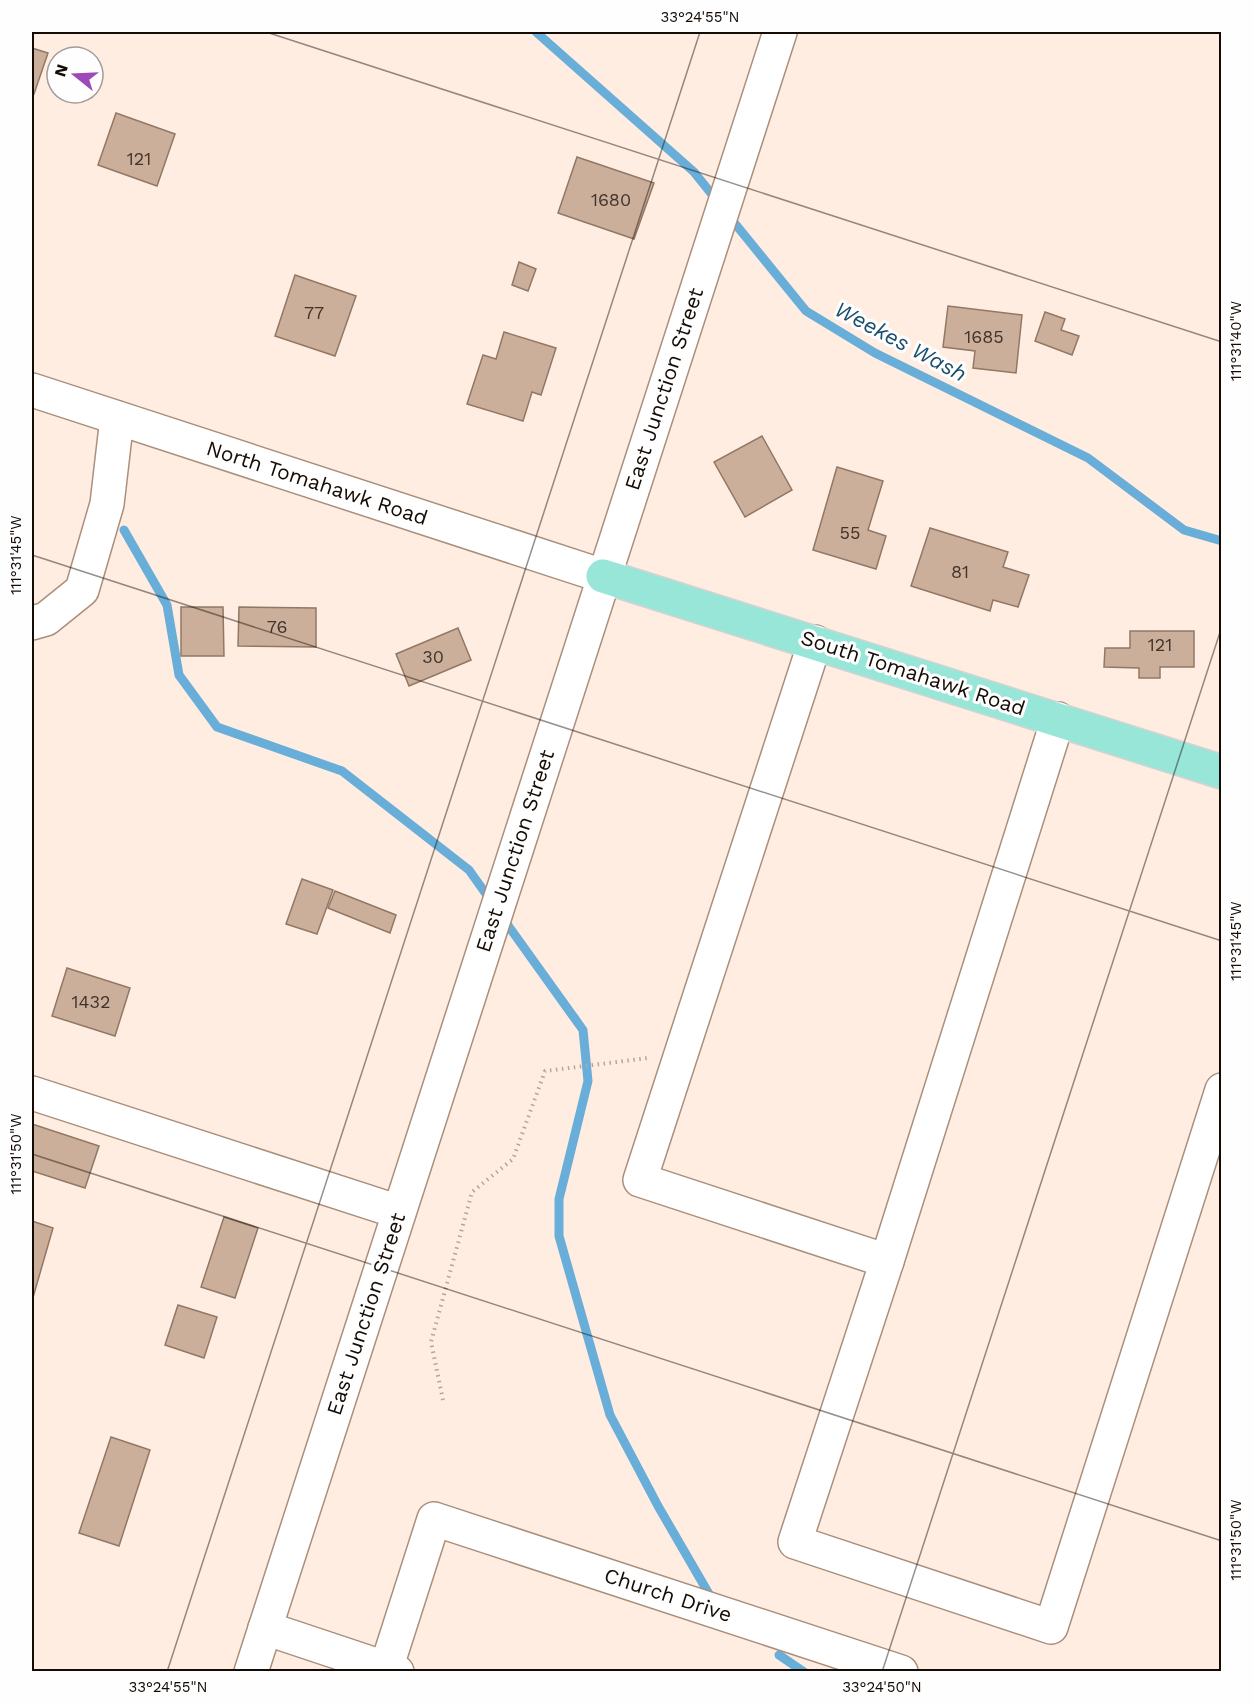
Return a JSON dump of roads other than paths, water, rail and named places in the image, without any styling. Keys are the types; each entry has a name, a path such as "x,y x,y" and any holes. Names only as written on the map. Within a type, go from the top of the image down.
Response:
{"main road":[{"name":"South Tomahawk Road","path":"603,576 1221,772"}],"street":[{"name":"East Junction Street","path":"251,1671 780,32"},
{"name":"North Tomahawk Road","path":"32,390 603,576"},
{"path":"32,623 46,619 82,590 107,504 117,418"},
{"path":"815,642 640,1180 886,1261"},
{"path":"1059,719 795,1542 1051,1627 1221,1090"},
{"path":"32,1093 399,1212"},
{"name":"Church Drive","path":"389,1670 434,1519 902,1671"},
{"path":"265,1628 389,1670"}],"waterway":[{"name":"Weekes Wash","path":"536,32 694,172 718,202"},
{"name":"Weekes Wash","path":"728,215 806,311 875,353 1088,458 1184,530 1222,541"},
{"path":"124,530 167,605 179,675 217,727 342,771 469,870 491,901"},
{"path":"502,917 583,1030 588,1081 559,1199 559,1236 610,1415 658,1506 709,1594"},
{"path":"779,1655 804,1672"}]}
